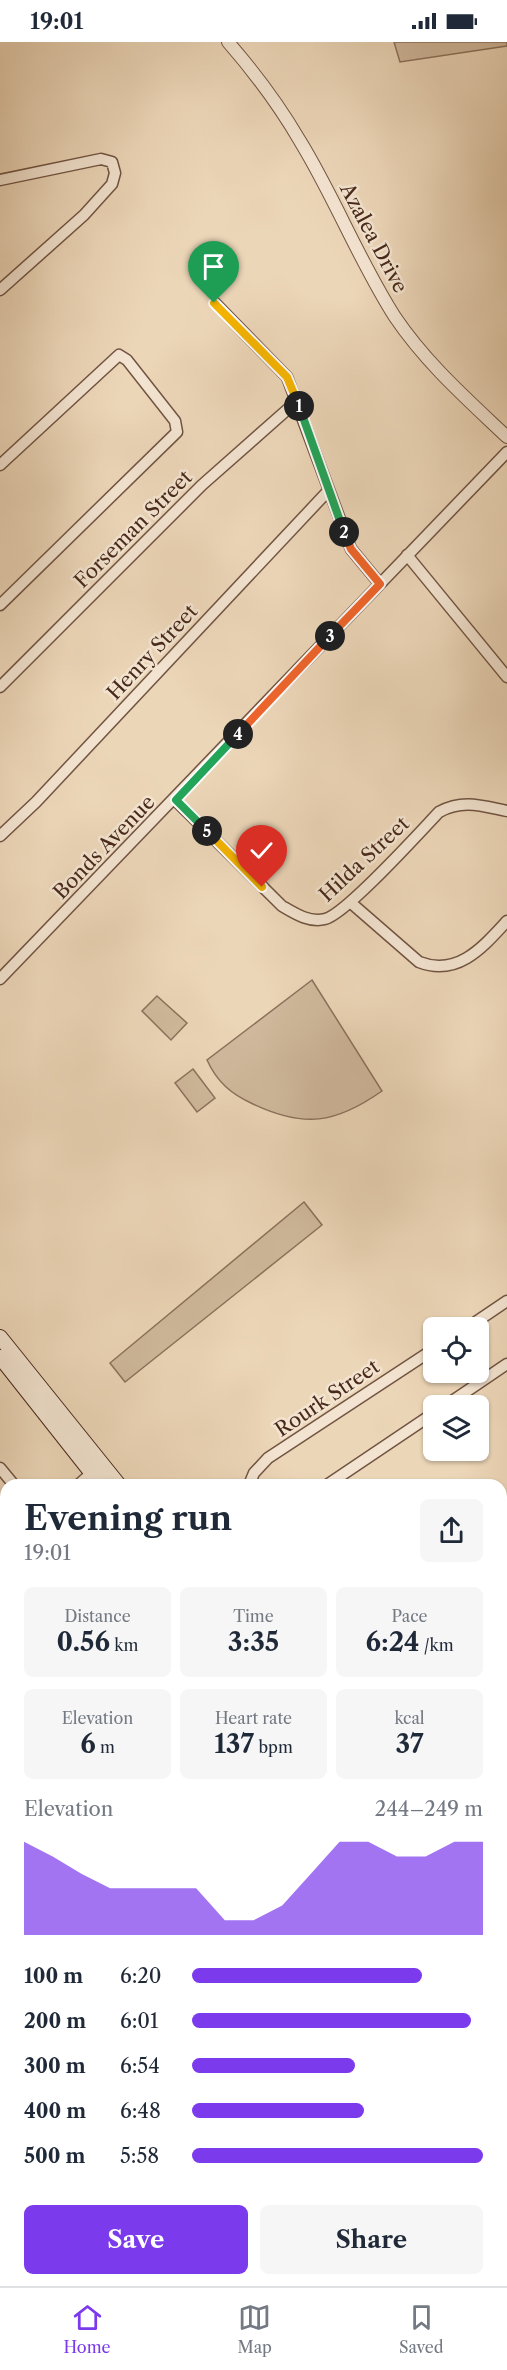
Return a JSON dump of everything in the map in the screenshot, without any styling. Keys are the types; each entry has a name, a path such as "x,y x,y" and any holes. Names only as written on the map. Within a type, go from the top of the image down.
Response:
{"main road":[{"path":"0,1337 97,1468 100,1479"},
{"path":"0,1357 97,1468 111,1479"}],"street":[{"name":"Azalea Drive","path":"228,42 260,79 301,142 375,285 397,320 434,368 507,436"},
{"path":"0,180 101,159 112,162 115,173 112,184 84,215 0,290"},
{"path":"214,303 287,377 351,549 380,584"},
{"path":"0,465 118,355 127,360 175,421 177,432 0,605"},
{"name":"Forseman Street","path":"0,687 202,485 297,401"},
{"name":"Bonds Avenue","path":"0,980 176,800 507,452"},
{"name":"Henry Street","path":"0,836 36,802 329,490"},
{"path":"407,555 507,677"},
{"name":"Hilda Street","path":"176,800 282,906 298,915 324,919 336,914 350,902 439,812 449,807 468,803 507,811"},
{"path":"350,902 419,962 431,967 458,963 471,957 507,921"},
{"path":"483,1317 507,1301"},
{"name":"Rourk Street","path":"252,1479 268,1458 423,1356"},
{"path":"461,1395 507,1364"},
{"path":"336,1479 423,1420"},
{"path":"85,1479 97,1468"}],"shaded area":[{"path":"394,42 507,42 507,46 400,62"},
{"path":"312,980 382,1091 365,1102 334,1116 304,1119 271,1112 238,1096 220,1081 207,1060"},
{"path":"157,996 187,1023 171,1040 142,1011"},
{"path":"193,1069 215,1098 197,1112 175,1083"},
{"path":"304,1202 322,1225 125,1382 110,1363"}],"route":[{"path":"214,303 287,377 351,549 380,584 176,800 262,887"}]}
